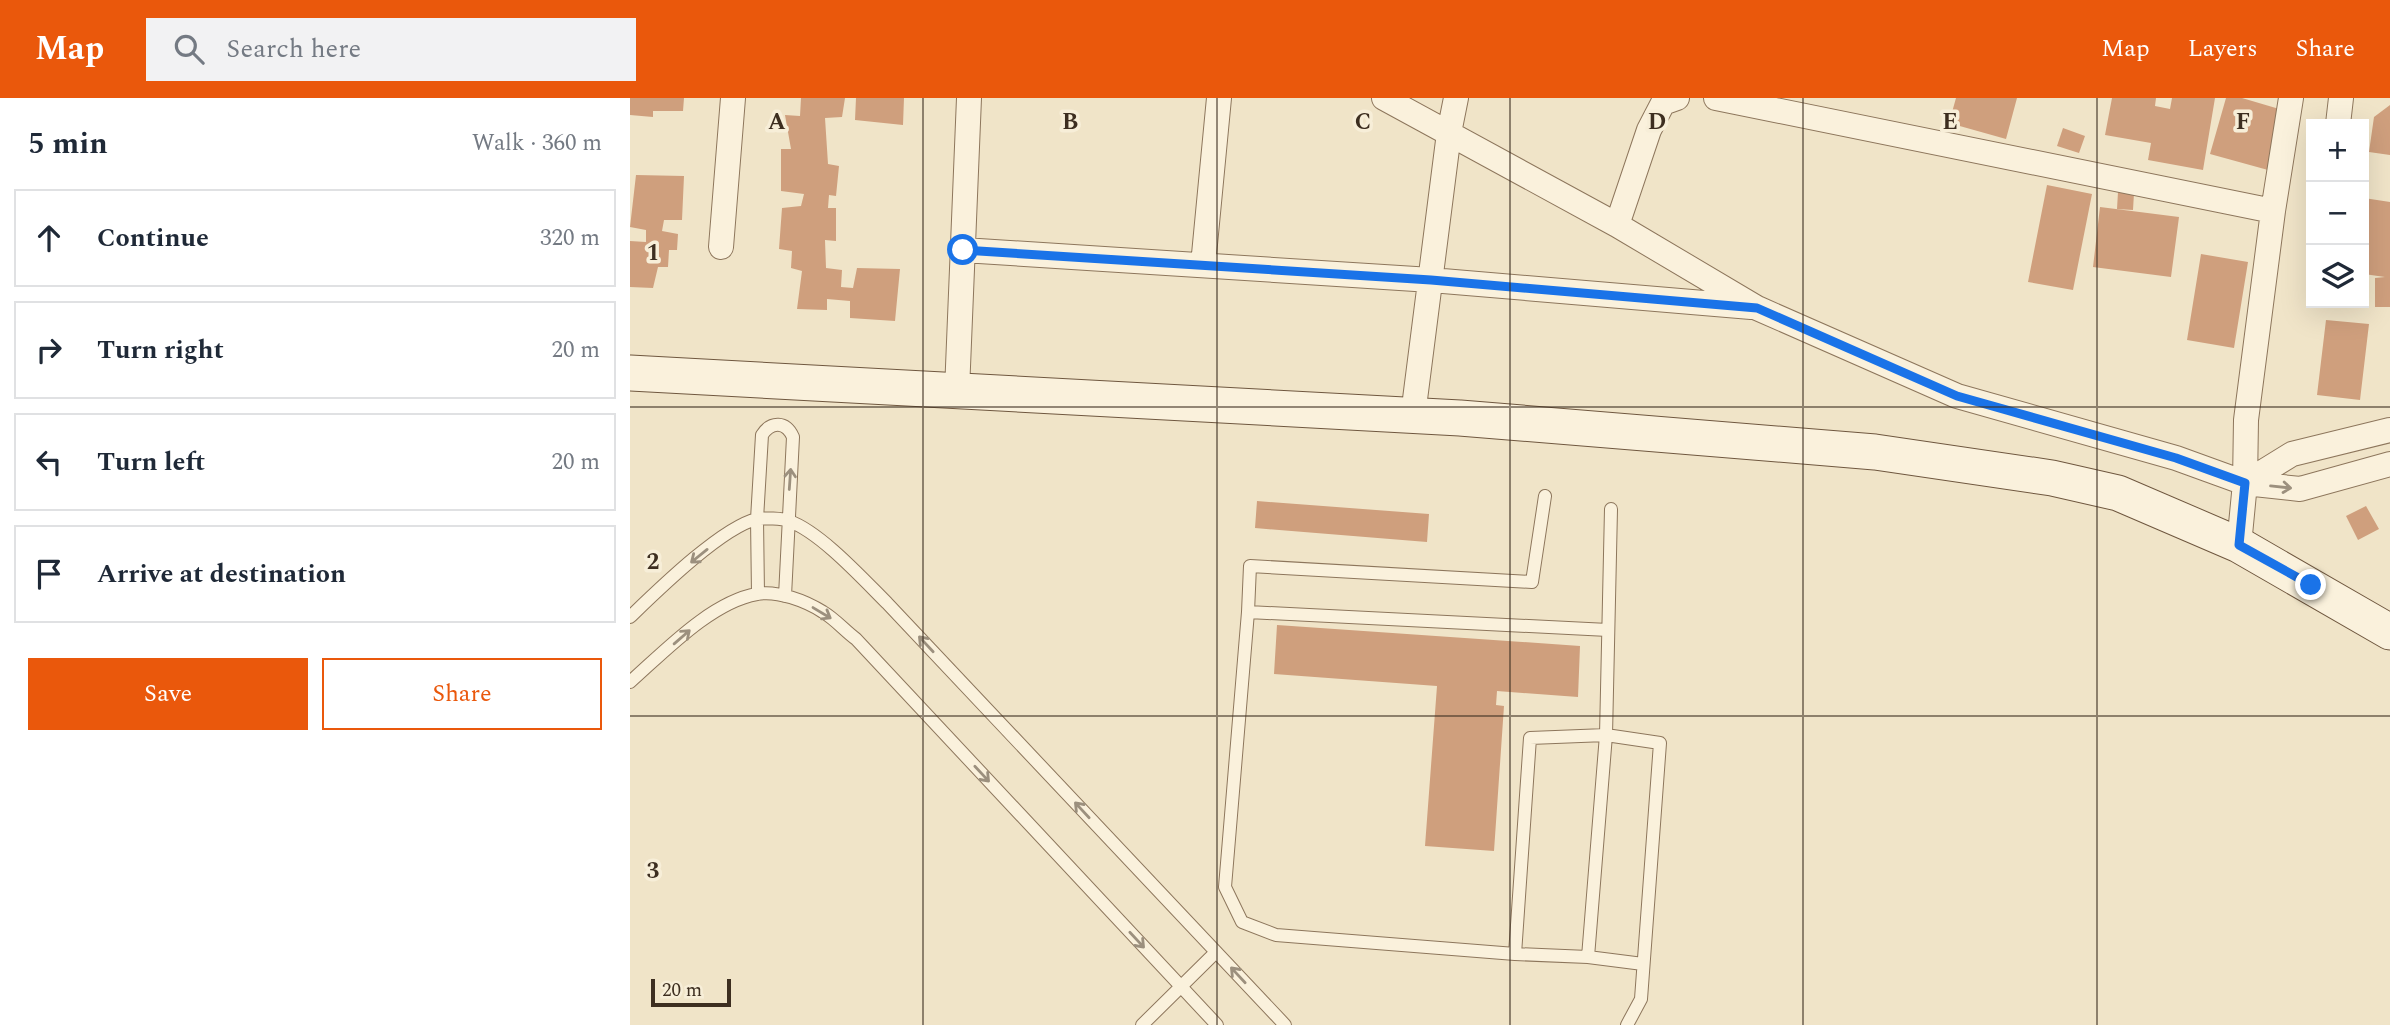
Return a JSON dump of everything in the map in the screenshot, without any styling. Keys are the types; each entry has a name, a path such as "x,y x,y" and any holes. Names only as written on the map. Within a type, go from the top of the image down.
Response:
{"street":[{"path":"721,247 733,98"},
{"path":"957,391 969,98"},
{"path":"1203,265 1219,98"},
{"path":"1384,98 1617,225 1757,308 1957,396 2176,458 2245,483 2300,489 2390,464"},
{"path":"1413,415 1449,133 1456,98"},
{"path":"1617,225 1649,130 1663,103 1677,98"},
{"path":"1716,98 2273,211"},
{"path":"2239,545 2245,483 2246,420 2273,211 2291,98"},
{"path":"2338,119 2341,98"},
{"path":"963,250 1431,280 1757,308"},
{"path":"630,373 1413,415 1875,452 2052,478 2118,493 2239,545 2390,632"},
{"path":"2245,483 2292,453 2390,430"}],"lane":[{"path":"758,594 757,519 762,435 766,428 774,424 789,429 793,437 785,596"},
{"path":"1545,496 1532,582 1250,566 1225,887 1242,922 1276,935 1515,954 1588,957 1643,964"},
{"path":"1588,957 1606,735 1611,509"},
{"path":"630,617 703,552 731,532 757,519 788,520 823,542 887,603 1285,1025"},
{"path":"630,682 697,625 729,605 758,594 785,596 823,611 856,639 1217,1025"},
{"path":"1248,612 1608,630"},
{"path":"1515,954 1530,737 1606,735 1660,743 1641,999 1628,1025"},
{"path":"1142,1025 1216,952"}],"building":[{"path":"630,98 684,98 683,111 653,111 653,117 630,115"},
{"path":"801,98 845,98 842,117 825,118 828,164 839,166 836,196 829,195 828,208 836,208 836,241 825,240 826,268 842,270 841,287 853,288 857,268 900,269 895,321 850,318 850,301 827,299 827,310 797,309 802,271 791,268 792,251 779,249 782,208 801,206 804,194 781,191 781,149 791,149 785,115 800,116"},
{"path":"856,98 904,98 903,125 855,120"},
{"path":"1956,98 2017,98 2006,139 1949,123"},
{"path":"2112,98 2156,98 2155,106 2170,109 2172,98 2215,98 2203,170 2148,160 2151,143 2105,135"},
{"path":"2226,98 2242,98 2286,111 2268,170 2210,154"},
{"path":"2390,105 2390,155 2369,152 2374,117"},
{"path":"2063,128 2085,136 2079,153 2057,146"},
{"path":"636,175 684,176 682,220 664,220 662,231 678,234 677,250 669,250 668,267 658,267 653,288 630,287 630,241 646,242 646,230 630,227"},
{"path":"2047,185 2092,194 2073,290 2028,282"},
{"path":"2118,192 2134,193 2133,210 2117,209"},
{"path":"2369,199 2390,202 2390,307 2375,307 2375,278 2385,277 2369,275"},
{"path":"2100,207 2179,217 2171,277 2093,267"},
{"path":"2201,254 2248,262 2234,348 2187,340"},
{"path":"2326,320 2369,324 2360,400 2317,395"},
{"path":"1257,501 1429,514 1427,542 1255,528"},
{"path":"2366,506 2379,529 2358,540 2346,516"},
{"path":"1277,625 1580,646 1578,697 1497,691 1496,705 1504,706 1494,851 1425,846 1437,686 1274,674"}],"route":[{"path":"963,250 1431,280 1757,308 1957,396 2176,458 2245,483 2239,545 2311,585"}]}
